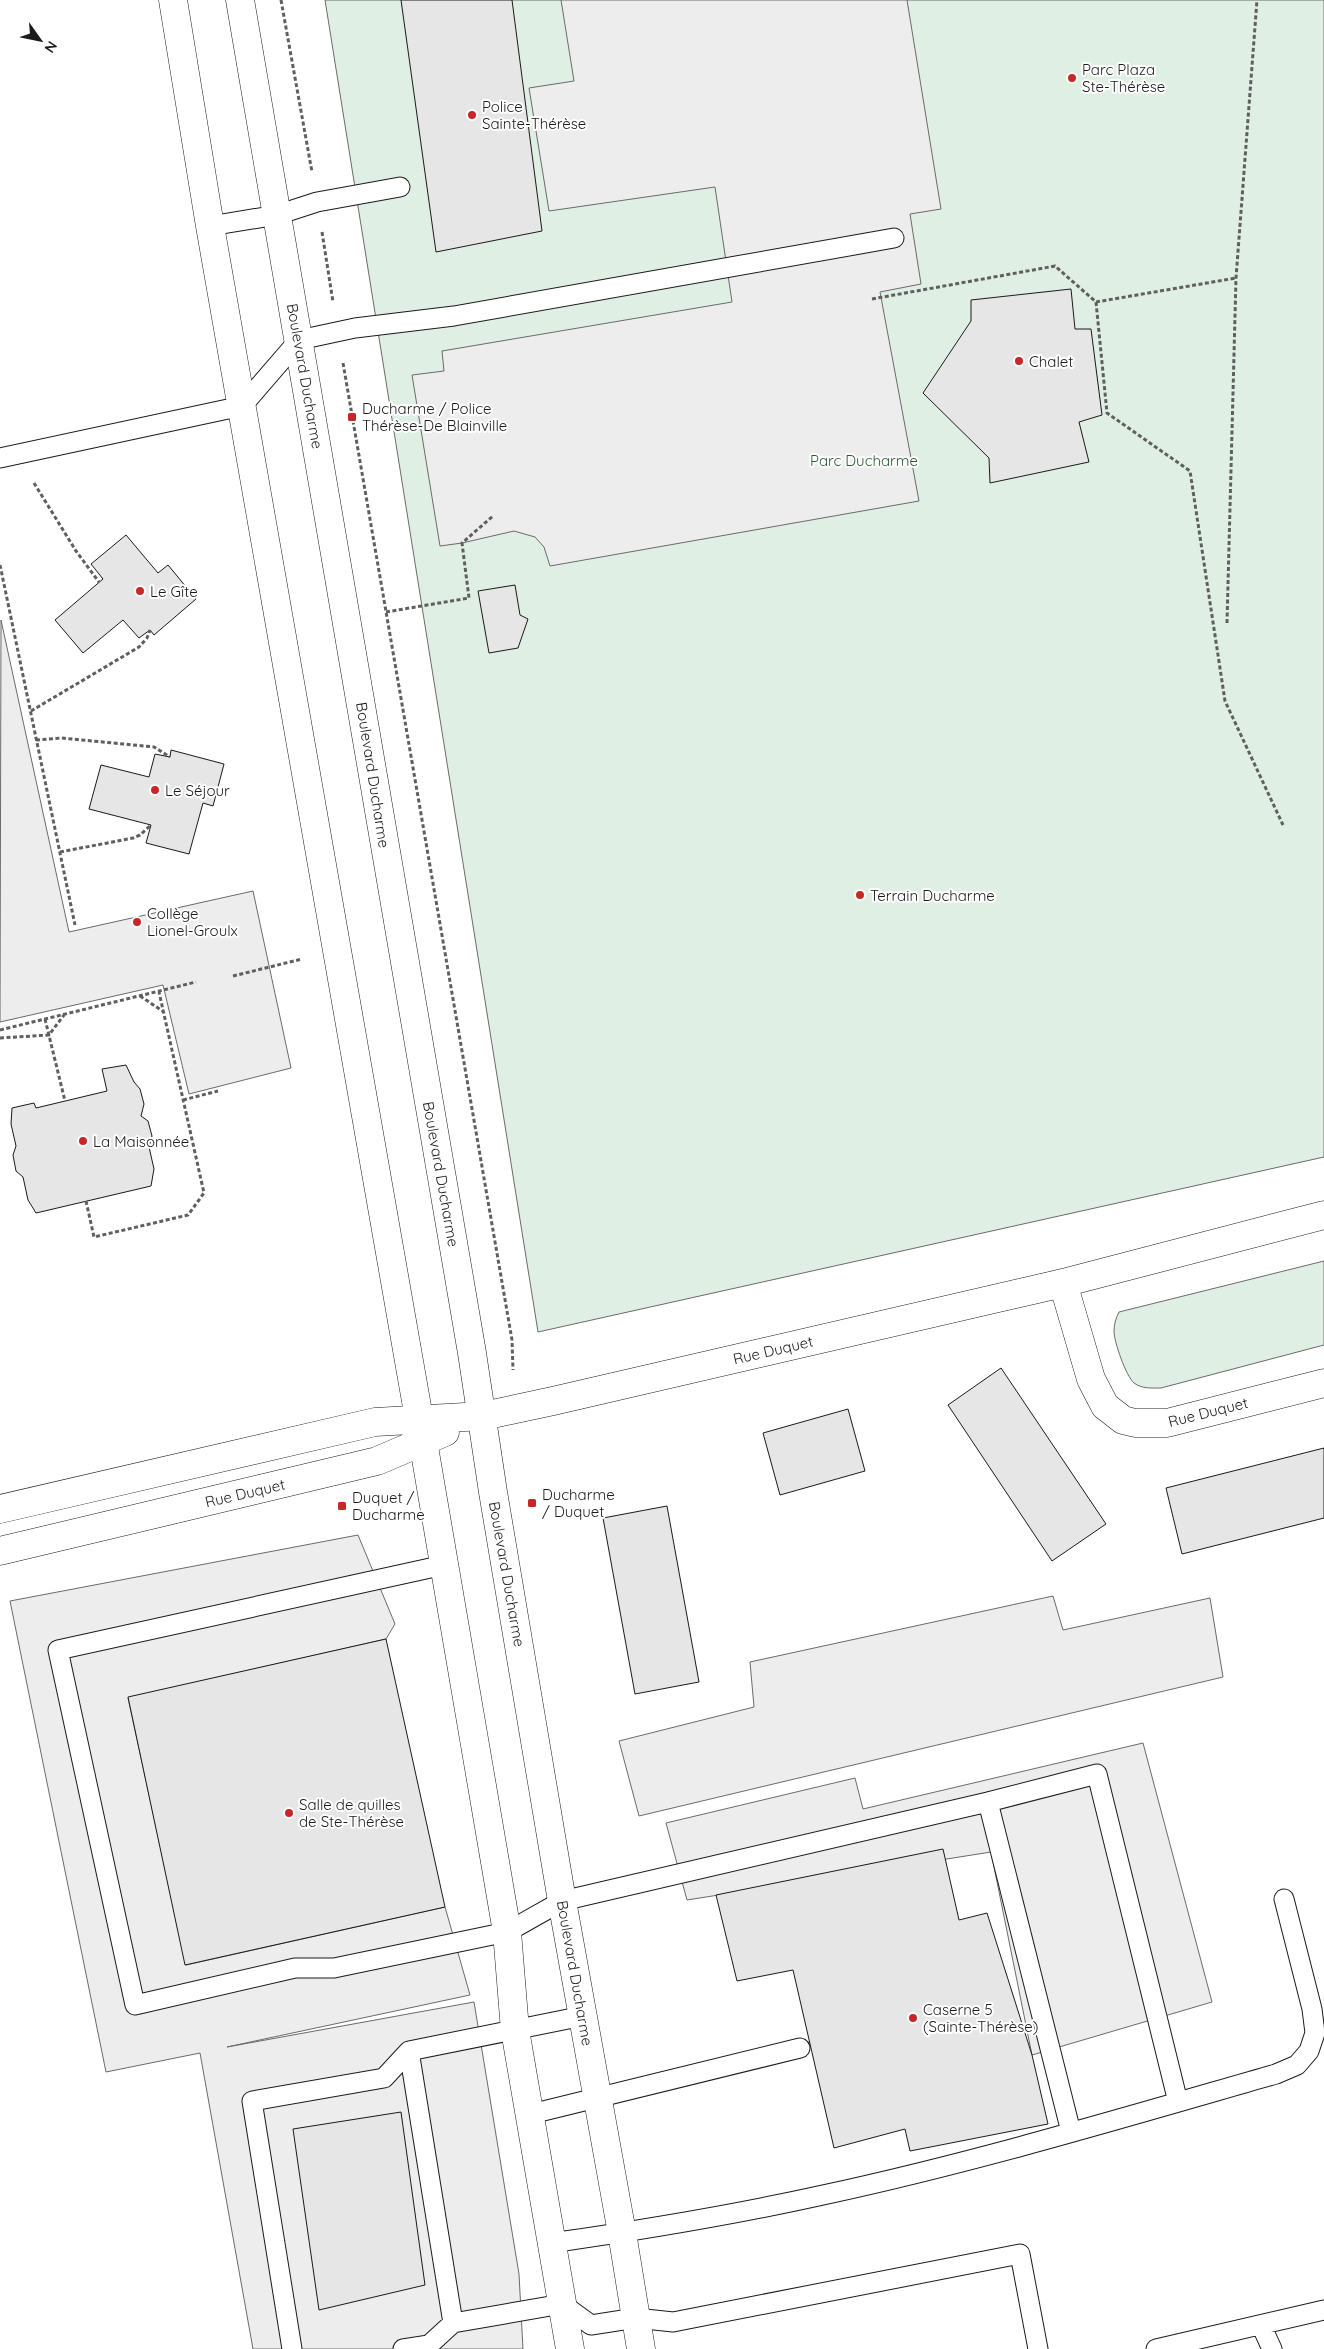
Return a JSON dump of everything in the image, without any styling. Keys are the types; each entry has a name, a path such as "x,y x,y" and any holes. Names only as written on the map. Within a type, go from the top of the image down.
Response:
{"street":[{"path":"173,0 210,226 507,1932 515,2030 570,2349"},
{"name":"Boulevard Ducharme","path":"240,0 483,1416 493,1492 562,1901 641,2349"},
{"name":"Rue Duquet","path":"0,1551 364,1464 421,1430 1063,1283 1324,1215"},
{"name":"Rue Duquet","path":"1063,1283 1091,1379 1105,1406 1123,1420 1135,1423 1166,1423 1324,1382"},
{"name":"Rue Duquet","path":"0,1509 375,1422 421,1430"}],"lane":[{"path":"210,226 277,215 317,202 400,187"},
{"path":"6,456 242,406 299,340 356,328 464,314 894,238"},
{"path":"444,1565 58,1650 135,2005 295,1968 334,1968 507,1932 562,1901 988,1802 1097,1774 1178,2102"},
{"path":"988,1802 1071,2132"},
{"path":"551,2243 622,2233 823,2195 1071,2132 1276,2074 1297,2065 1309,2051 1315,2033 1312,2009 1284,1899"},
{"path":"292,2349 252,2101 384,2078 409,2052 583,2016"},
{"path":"531,2114 800,2048"},
{"path":"409,2052 453,2323"},
{"path":"403,2349 429,2345 453,2323 562,2304 591,2325 636,2318 672,2322 1020,2254 1038,2349"},
{"path":"1156,2349 1204,2344 1261,2325 1324,2310"},
{"path":"1261,2325 1272,2349"}],"path":[{"path":"281,0 308,150"},
{"path":"1227,623 1236,278 1257,0"},
{"path":"325,256 332,297"},
{"path":"872,299 1056,266 1096,302 1107,412 1190,471 1225,701 1283,825"},
{"path":"1096,302 1236,278"},
{"path":"345,373 512,1340"},
{"path":"6,456 32,479 76,551 100,582"},
{"path":"386,612 469,598 462,543 493,516"},
{"path":"0,565 75,925"},
{"path":"31,711 139,647 147,638 150,630"},
{"path":"36,740 60,738 154,747 170,757"},
{"path":"60,852 134,838 151,825"},
{"path":"233,976 302,959"},
{"path":"0,1030 196,982"},
{"path":"86,1201 94,1237 188,1215 204,1193 159,992"},
{"path":"140,996 164,1012"},
{"path":"0,1038 49,1035 64,1015"},
{"path":"45,1019 65,1101"},
{"path":"183,1100 218,1091"}],"green space":[{"name":"Parc Ducharme","path":"325,0 1324,0 1324,1157 538,1332"},
{"path":"1324,1261 1324,1345 1161,1388 1140,1386 1131,1379 1116,1343 1114,1331 1119,1312"}],"shaded area":[{"path":"561,0 907,0 941,209 910,214 921,284 880,292 919,501 550,566 544,547 535,537 514,531 440,546 412,375 444,371 442,351 732,302 715,187 549,211 529,88 574,81"},
{"path":"1,620 69,932 253,891 291,1068 189,1094 163,985 0,1022"},
{"path":"358,1535 395,1624 386,1639 128,1698 186,1965 445,1907 470,1995 227,2047 474,2002 519,2274 523,2349 253,2349 200,2053 106,2072 10,1601"},
{"path":"1053,1596 1063,1630 1210,1598 1223,1677 639,1816 619,1741 754,1707 750,1662"},
{"path":"1143,1743 1212,2002 1032,2055 991,1852 687,1900 666,1823 855,1778 863,1809"}],"building":[{"name":"Police Sainte-Thérèse","path":"401,0 512,0 542,231 436,252"},
{"name":"Chalet","path":"1071,289 1075,329 1091,329 1102,415 1079,422 1089,462 990,483 989,458 923,393 971,321 971,300"},
{"name":"Le Gîte","path":"126,535 158,573 168,565 196,599 154,635 150,630 139,638 123,620 83,653 55,620 103,579 91,564"},
{"path":"515,585 520,615 528,619 518,648 489,653 478,591"},
{"name":"Le Séjour","path":"171,750 224,764 213,806 203,803 189,854 146,843 151,825 89,809 101,765 149,777 155,754 170,757"},
{"name":"La Maisonnée","path":"126,1065 134,1082 140,1089 144,1104 141,1116 148,1121 152,1136 149,1147 154,1169 151,1186 36,1213 28,1200 23,1177 16,1171 13,1155 16,1146 11,1124 12,1108 34,1103 36,1108 107,1091 102,1069"},
{"path":"1001,1368 1106,1524 1052,1561 948,1405"},
{"path":"848,1409 865,1471 780,1495 763,1433"},
{"path":"1324,1448 1324,1518 1182,1554 1166,1488"},
{"path":"667,1506 699,1682 635,1694 603,1518"},
{"name":"Salle de quilles de Ste-Thérèse","path":"386,1639 445,1907 185,1965 128,1697"},
{"name":"Caserne 5 (Sainte-Thérèse)","path":"943,1849 959,1920 987,1913 1032,2055 1048,2124 910,2151 905,2129 834,2148 793,1970 737,1981 716,1895"},
{"path":"401,2112 425,2285 319,2310 293,2129"}],"place":[{"name":"Parc Plaza Ste-Thérèse","path":"1072,78"},
{"name":"Police Sainte-Thérèse","path":"472,115"},
{"name":"Chalet","path":"1019,361"},
{"name":"Ducharme / Police Thérèse-De Blainville","path":"352,417"},
{"name":"Le Gîte","path":"140,591"},
{"name":"Le Séjour","path":"155,790"},
{"name":"Terrain Ducharme","path":"860,895"},
{"name":"Collège Lionel-Groulx","path":"137,922"},
{"name":"La Maisonnée","path":"83,1141"},
{"name":"Ducharme / Duquet","path":"532,1503"},
{"name":"Duquet / Ducharme","path":"342,1506"},
{"name":"Salle de quilles de Ste-Thérèse","path":"289,1813"},
{"name":"Caserne 5 (Sainte-Thérèse)","path":"913,2018"}]}
